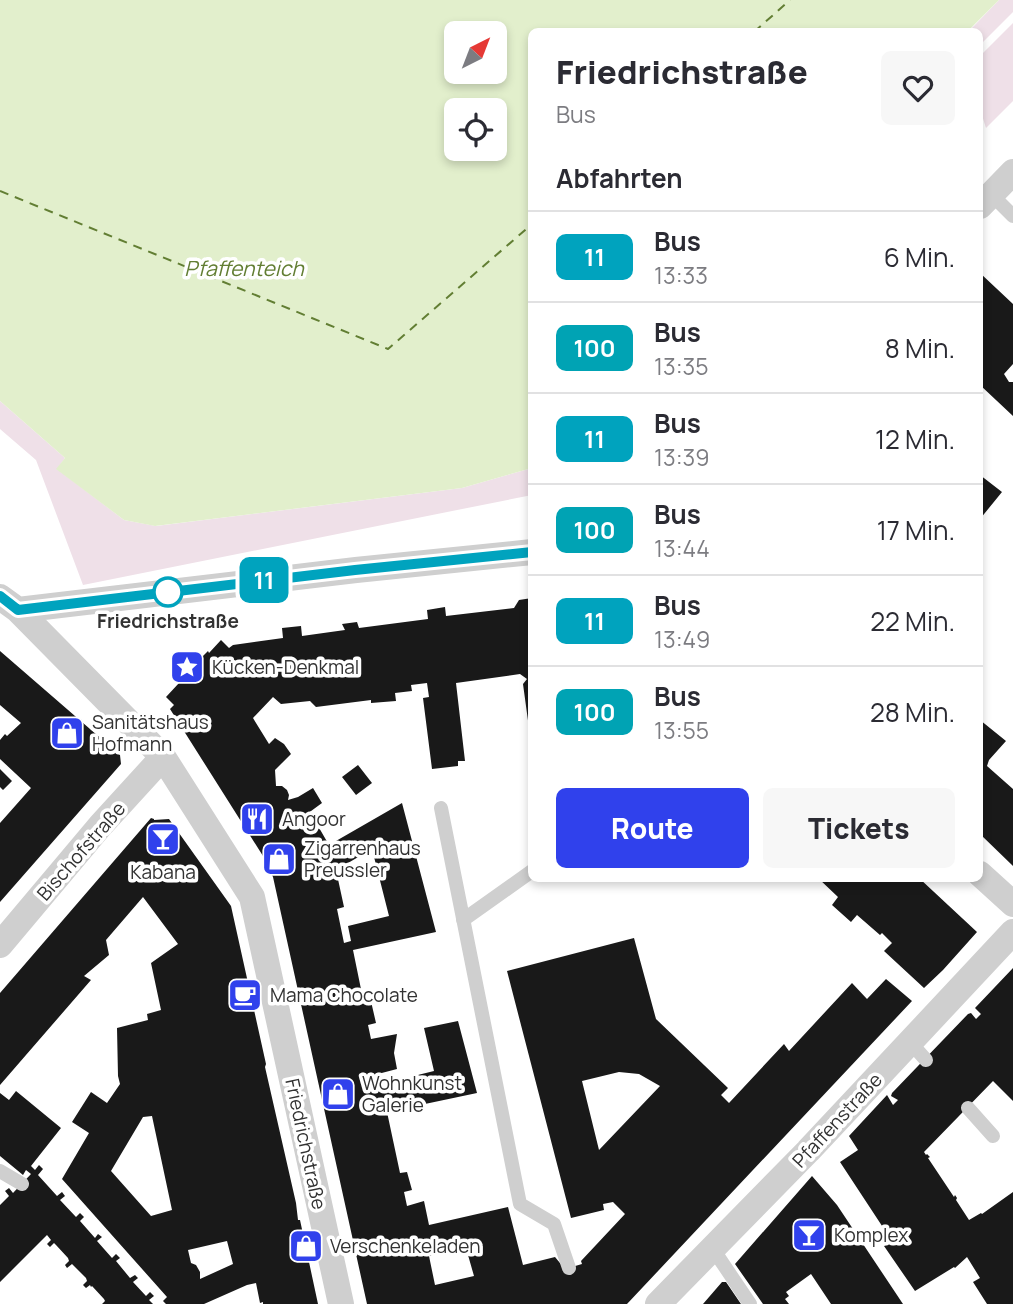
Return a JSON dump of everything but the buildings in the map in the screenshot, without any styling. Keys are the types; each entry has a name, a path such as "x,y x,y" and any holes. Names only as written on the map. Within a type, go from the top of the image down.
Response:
{"street":[{"path":"985,200 1013,172"},
{"path":"9,603 528,552"},
{"name":"Friedrichstraße","path":"9,603 163,757 252,897 341,1304"},
{"name":"Bischofstraße","path":"0,946 163,757"},
{"path":"983,877 1013,904"},
{"name":"Pfaffenstraße","path":"658,1304 808,1151 918,1051 1013,932"}],"lane":[{"path":"985,200 1013,216"},
{"path":"441,808 520,1204 554,1224 569,1268"},
{"path":"463,920 528,874"},
{"path":"968,1108 993,1136"},
{"path":"0,1171 22,1184"},
{"path":"713,1249 750,1304"}],"shaded area":[{"path":"999,0 1013,0 1013,12 983,42 983,28 972,28"},
{"path":"1013,23 1013,101 986,128 983,118 983,53"},
{"path":"0,401 65,458 57,469 124,520 156,526 462,488 528,469 528,496 83,585 36,460 0,429"}],"water":[{"name":"Pfaffenteich","path":"0,0 999,0 971,28 528,28 528,469 462,488 155,526 124,520 56,469 65,458 0,401"}],"ferry route":[{"path":"758,28 790,0"},
{"path":"0,191 388,349 528,227"}],"bus line":[{"name":"11","path":"0,596 18,610 528,552"}],"place":[{"name":"Friedrichstraße","path":"168,592"},
{"name":"Kücken-Denkmal","path":"187,667"},
{"name":"Sanitätshaus Hofmann","path":"67,733"},
{"name":"Angoor","path":"257,819"},
{"name":"Kabana","path":"163,839"},
{"name":"Zigarrenhaus Preussler","path":"279,859"},
{"name":"Mama Chocolate","path":"245,995"},
{"name":"Wohnkunst Galerie","path":"338,1094"},
{"name":"Komplex","path":"809,1235"},
{"name":"Verschenkeladen","path":"306,1246"}]}
